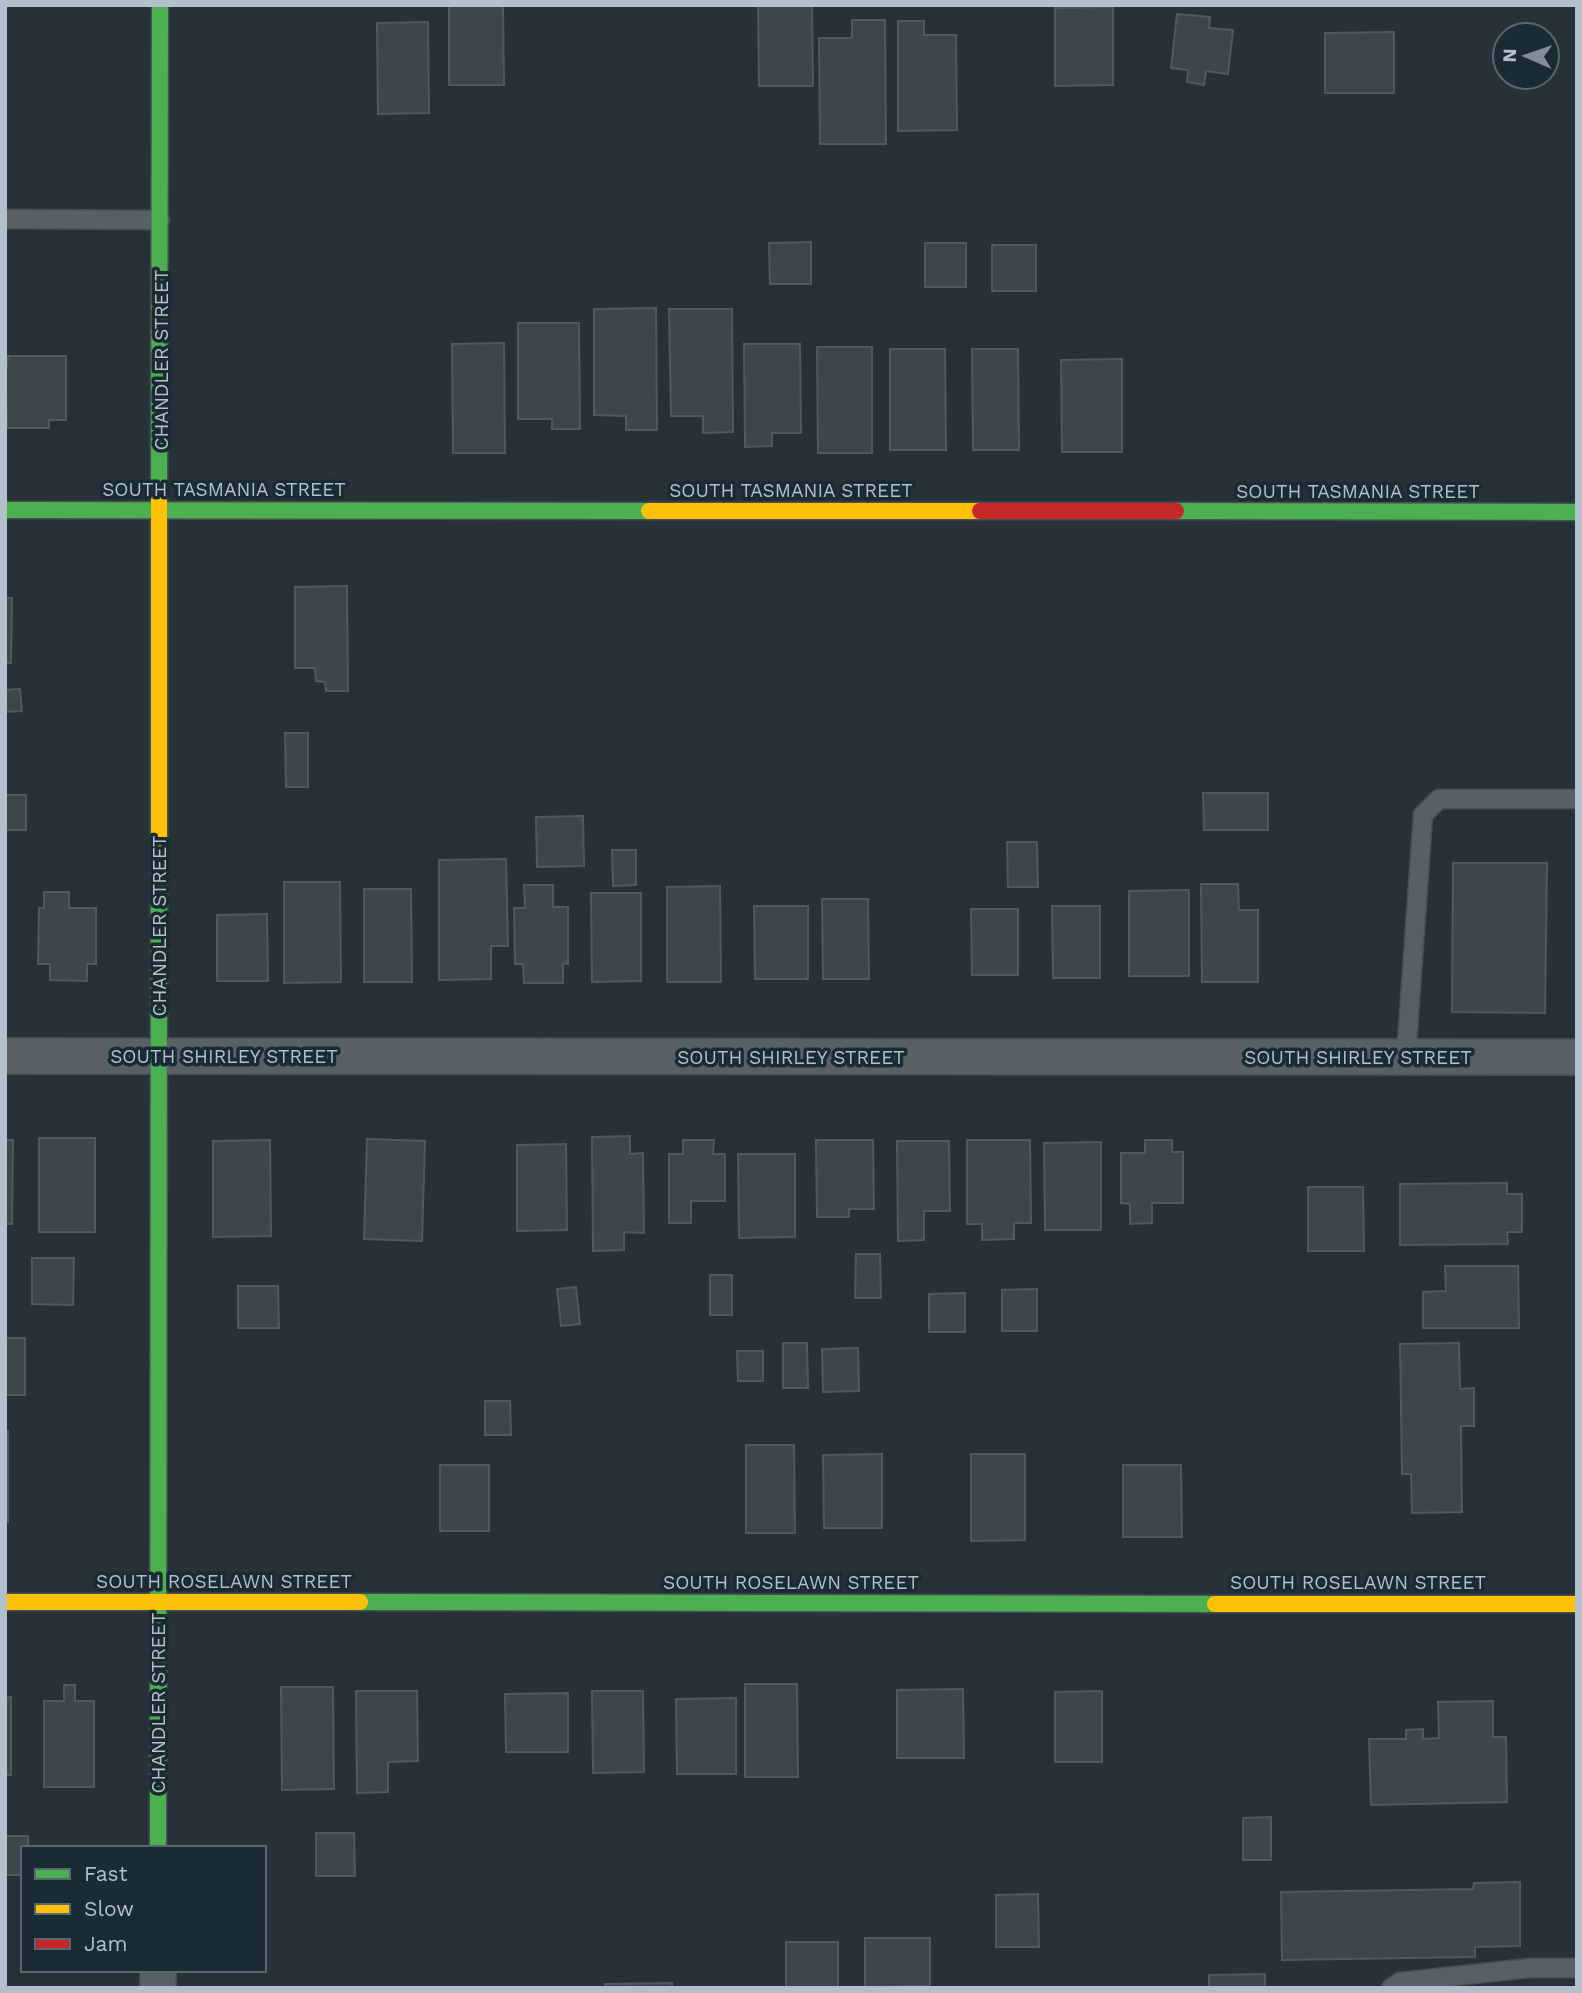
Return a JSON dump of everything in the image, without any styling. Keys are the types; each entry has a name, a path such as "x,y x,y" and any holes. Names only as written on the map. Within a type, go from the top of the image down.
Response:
{"street":[{"name":"CHANDLER STREET","path":"158,1846 160,5"},
{"name":"SOUTH TASMANIA STREET","path":"5,510 1577,512"},
{"name":"SOUTH SHIRLEY STREET","path":"5,1056 1577,1057"},
{"name":"SOUTH ROSELAWN STREET","path":"5,1602 1577,1604"}],"lane":[{"path":"5,219 160,220"},
{"path":"1406,1057 1423,815 1439,799 1577,799"},
{"path":"1391,1988 1400,1982 1530,1968 1577,1968"}],"building":[{"path":"449,5 503,5 504,85 449,85"},
{"path":"758,5 812,5 813,86 759,86"},
{"path":"1113,7 1113,85 1055,86 1055,8"},
{"path":"1177,14 1210,17 1209,28 1233,30 1228,74 1206,71 1204,85 1187,82 1188,70 1171,68"},
{"path":"852,20 885,20 886,144 820,144 819,38 852,38"},
{"path":"898,21 924,21 924,35 956,35 957,130 898,131"},
{"path":"428,22 429,113 378,114 377,23"},
{"path":"1394,32 1394,93 1325,93 1325,33"},
{"path":"811,242 811,284 770,284 769,243"},
{"path":"925,243 966,243 966,287 925,287"},
{"path":"992,245 1036,245 1036,291 992,291"},
{"path":"656,308 657,430 626,430 626,416 594,415 594,309"},
{"path":"669,309 732,309 733,432 703,433 703,416 671,416"},
{"path":"518,323 579,323 580,429 552,429 552,419 518,419"},
{"path":"504,343 505,453 453,453 452,344"},
{"path":"744,344 800,344 801,433 772,433 772,446 745,447"},
{"path":"817,347 872,347 872,453 818,453"},
{"path":"890,349 945,349 946,450 890,450"},
{"path":"972,349 1018,349 1019,450 973,450"},
{"path":"8,356 66,356 66,420 49,420 49,428 7,428 5,366"},
{"path":"1122,359 1122,452 1062,452 1061,360"},
{"path":"347,586 348,691 326,691 325,682 316,681 315,668 295,668 295,587"},
{"path":"5,598 12,598 11,663 5,663"},
{"path":"20,689 22,711 5,712 5,690"},
{"path":"285,733 308,733 308,787 286,787"},
{"path":"1203,793 1268,793 1268,830 1204,830"},
{"path":"5,795 26,795 26,830 5,830"},
{"path":"583,816 584,866 537,867 536,817"},
{"path":"1007,842 1037,842 1038,887 1008,887"},
{"path":"612,850 636,850 636,885 613,886"},
{"path":"506,859 508,946 491,946 491,979 439,980 439,860"},
{"path":"1453,863 1547,863 1545,1013 1452,1012"},
{"path":"284,882 340,882 341,982 284,983"},
{"path":"1201,884 1238,884 1239,910 1258,910 1258,982 1202,982"},
{"path":"524,885 553,885 553,907 568,907 568,964 563,963 563,983 524,983 523,964 515,964 514,908 525,908"},
{"path":"720,886 721,982 667,982 667,887"},
{"path":"364,889 411,889 412,982 364,982"},
{"path":"1189,890 1189,976 1129,976 1129,891"},
{"path":"44,892 69,892 69,908 96,908 96,964 87,964 87,981 50,980 50,964 38,964 39,908 44,908"},
{"path":"591,893 641,893 641,981 592,982"},
{"path":"822,899 868,899 869,979 823,979"},
{"path":"754,906 808,906 808,979 755,979"},
{"path":"1052,906 1100,906 1100,978 1053,978"},
{"path":"971,909 1018,909 1018,975 972,975"},
{"path":"267,914 268,981 217,981 217,915"},
{"path":"630,1136 630,1154 643,1153 644,1233 624,1232 624,1250 593,1251 592,1137"},
{"path":"39,1138 95,1138 95,1232 39,1232"},
{"path":"367,1139 425,1141 422,1241 364,1239"},
{"path":"5,1140 13,1140 12,1224 5,1224"},
{"path":"270,1140 271,1236 213,1237 213,1141"},
{"path":"683,1140 714,1140 713,1154 725,1154 725,1201 691,1201 691,1223 669,1223 669,1154 683,1154"},
{"path":"816,1140 873,1140 874,1209 849,1209 849,1217 817,1217"},
{"path":"967,1140 1030,1140 1031,1223 1014,1223 1014,1239 982,1240 982,1224 967,1224"},
{"path":"1145,1140 1172,1140 1172,1152 1183,1152 1183,1203 1152,1203 1152,1223 1130,1224 1130,1204 1121,1203 1121,1153 1145,1153"},
{"path":"897,1141 949,1141 950,1211 924,1211 924,1240 898,1241"},
{"path":"1101,1142 1101,1230 1045,1230 1044,1143"},
{"path":"566,1144 567,1230 517,1231 517,1145"},
{"path":"738,1154 795,1154 795,1237 739,1238"},
{"path":"1507,1183 1507,1194 1522,1194 1522,1232 1507,1232 1508,1244 1400,1245 1400,1184"},
{"path":"1308,1187 1363,1187 1364,1251 1308,1251"},
{"path":"856,1254 880,1254 881,1298 855,1298"},
{"path":"32,1258 74,1258 73,1305 32,1304"},
{"path":"1445,1266 1518,1266 1519,1328 1423,1328 1423,1292 1446,1291"},
{"path":"710,1275 732,1275 732,1315 710,1315"},
{"path":"238,1286 278,1286 279,1328 238,1328"},
{"path":"576,1287 580,1324 561,1326 557,1289"},
{"path":"1037,1289 1037,1331 1002,1331 1002,1290"},
{"path":"965,1293 965,1332 929,1332 929,1294"},
{"path":"5,1338 25,1338 25,1395 5,1395"},
{"path":"783,1343 807,1343 808,1388 783,1388"},
{"path":"1459,1343 1460,1389 1474,1388 1474,1426 1461,1426 1462,1512 1412,1513 1411,1474 1402,1474 1400,1344"},
{"path":"858,1348 859,1391 823,1392 822,1349"},
{"path":"737,1351 763,1351 763,1381 738,1381"},
{"path":"485,1401 510,1401 511,1435 485,1435"},
{"path":"5,1431 8,1431 8,1522 5,1522"},
{"path":"746,1445 794,1445 795,1533 746,1533"},
{"path":"882,1454 882,1528 824,1528 823,1455"},
{"path":"971,1454 1025,1454 1025,1540 971,1541"},
{"path":"440,1465 489,1465 489,1531 440,1531"},
{"path":"1123,1465 1181,1465 1182,1537 1123,1537"},
{"path":"745,1684 797,1684 798,1777 745,1777"},
{"path":"64,1685 75,1685 75,1701 94,1701 94,1787 44,1787 44,1701 64,1701"},
{"path":"281,1687 333,1687 334,1789 282,1790"},
{"path":"963,1689 964,1758 897,1758 897,1690"},
{"path":"356,1691 417,1691 418,1761 388,1762 388,1792 357,1793"},
{"path":"592,1691 643,1691 644,1772 593,1773"},
{"path":"1102,1691 1102,1762 1055,1762 1055,1692"},
{"path":"568,1693 568,1752 506,1752 505,1694"},
{"path":"11,1697 11,1775 5,1775 5,1698"},
{"path":"736,1698 736,1774 677,1774 676,1699"},
{"path":"1493,1701 1493,1737 1506,1737 1507,1802 1371,1805 1369,1739 1406,1739 1406,1730 1423,1729 1423,1739 1439,1738 1438,1702"},
{"path":"1271,1817 1271,1860 1243,1860 1243,1818"},
{"path":"316,1833 354,1833 355,1876 316,1876"},
{"path":"5,1836 28,1836 28,1846 21,1846 21,1875 5,1875"},
{"path":"1520,1882 1520,1946 1475,1947 1475,1957 1282,1960 1281,1892 1473,1889 1474,1883"},
{"path":"1038,1894 1039,1947 996,1947 996,1895"},
{"path":"865,1938 930,1938 930,1986 865,1987"},
{"path":"786,1942 838,1942 838,1988 786,1988"},
{"path":"1265,1974 1265,1988 1209,1988 1209,1975"},
{"path":"672,1983 672,1988 605,1988 605,1984"}],"traffic: fast":[{"path":"159,490 160,5"},
{"path":"5,510 649,511"},
{"path":"1176,511 1577,512"},
{"path":"158,1846 159,871"},
{"path":"360,1602 1215,1604"}],"traffic: slow":[{"path":"159,490 159,871"},
{"path":"649,511 980,511"},
{"path":"5,1602 360,1602"},
{"path":"1215,1604 1577,1604"}],"traffic: jam":[{"path":"980,511 1176,511"}]}
